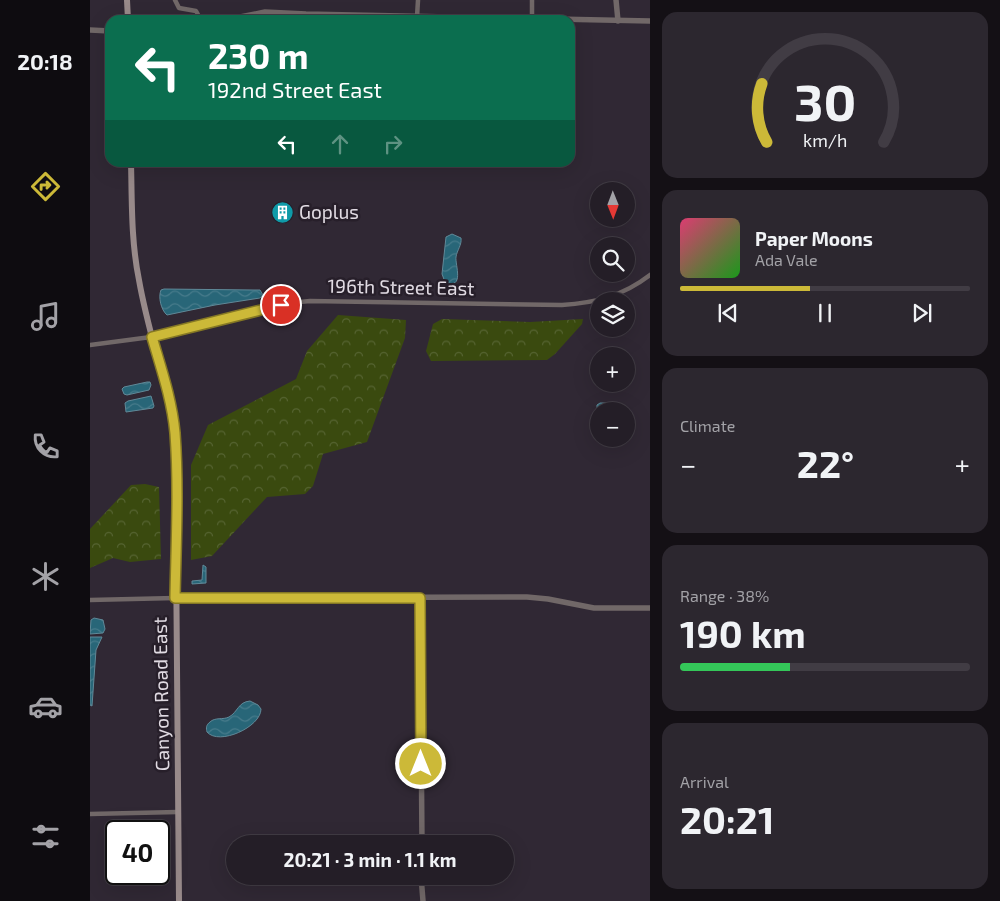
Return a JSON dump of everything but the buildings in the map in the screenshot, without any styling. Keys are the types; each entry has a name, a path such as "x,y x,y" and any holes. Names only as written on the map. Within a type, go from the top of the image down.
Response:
{"main road":[{"path":"127,0 128,15"},
{"name":"Canyon Road East","path":"131,167 134,255 152,337 169,397 175,432 179,901"}],"street":[{"path":"175,0 179,8 196,11 198,15"},
{"path":"417,15 418,0"},
{"path":"532,0 532,15"},
{"path":"616,0 618,21"},
{"path":"250,15 265,12 343,15"},
{"path":"575,20 650,21"},
{"path":"90,30 105,32"},
{"name":"196th Street East","path":"90,345 152,337 290,303 310,301 588,304 624,292 650,276"},
{"path":"90,600 527,597 548,599 584,608 650,608"},
{"path":"420,598 422,835"},
{"path":"90,814 178,812"},
{"path":"422,885 423,901"}],"green space":[{"path":"338,315 406,320 405,338 367,442 323,454 313,486 305,494 267,497 212,556 191,560 191,465 208,425 296,379 307,351"},
{"path":"442,319 530,322 583,319 582,324 555,354 547,360 431,361 426,351 433,324"},
{"path":"145,484 159,487 161,559 130,562 113,558 90,568 90,529 131,485"}],"water":[{"path":"452,234 461,238 461,241 456,257 458,276 455,283 451,284 445,282 442,274 446,237"},
{"path":"161,290 260,290 263,295 260,298 167,315 163,310 160,300"},
{"path":"150,382 151,385 149,390 127,395 124,394 122,389 124,387"},
{"path":"151,396 153,408 126,412 125,403 128,401"},
{"path":"203,565 206,567 206,583 192,584 192,581 202,580"},
{"path":"94,618 103,620 105,629 103,633 90,634 91,620"},
{"path":"90,637 102,637 96,650 92,706 90,705"},
{"path":"250,701 261,709 259,716 247,728 229,736 220,737 213,736 207,732 207,725 212,720 229,717 240,705"}],"place":[{"name":"Goplus","path":"283,212"}],"route":[{"path":"281,305 152,337 169,397 175,432 175,598 420,598 421,764"}]}
